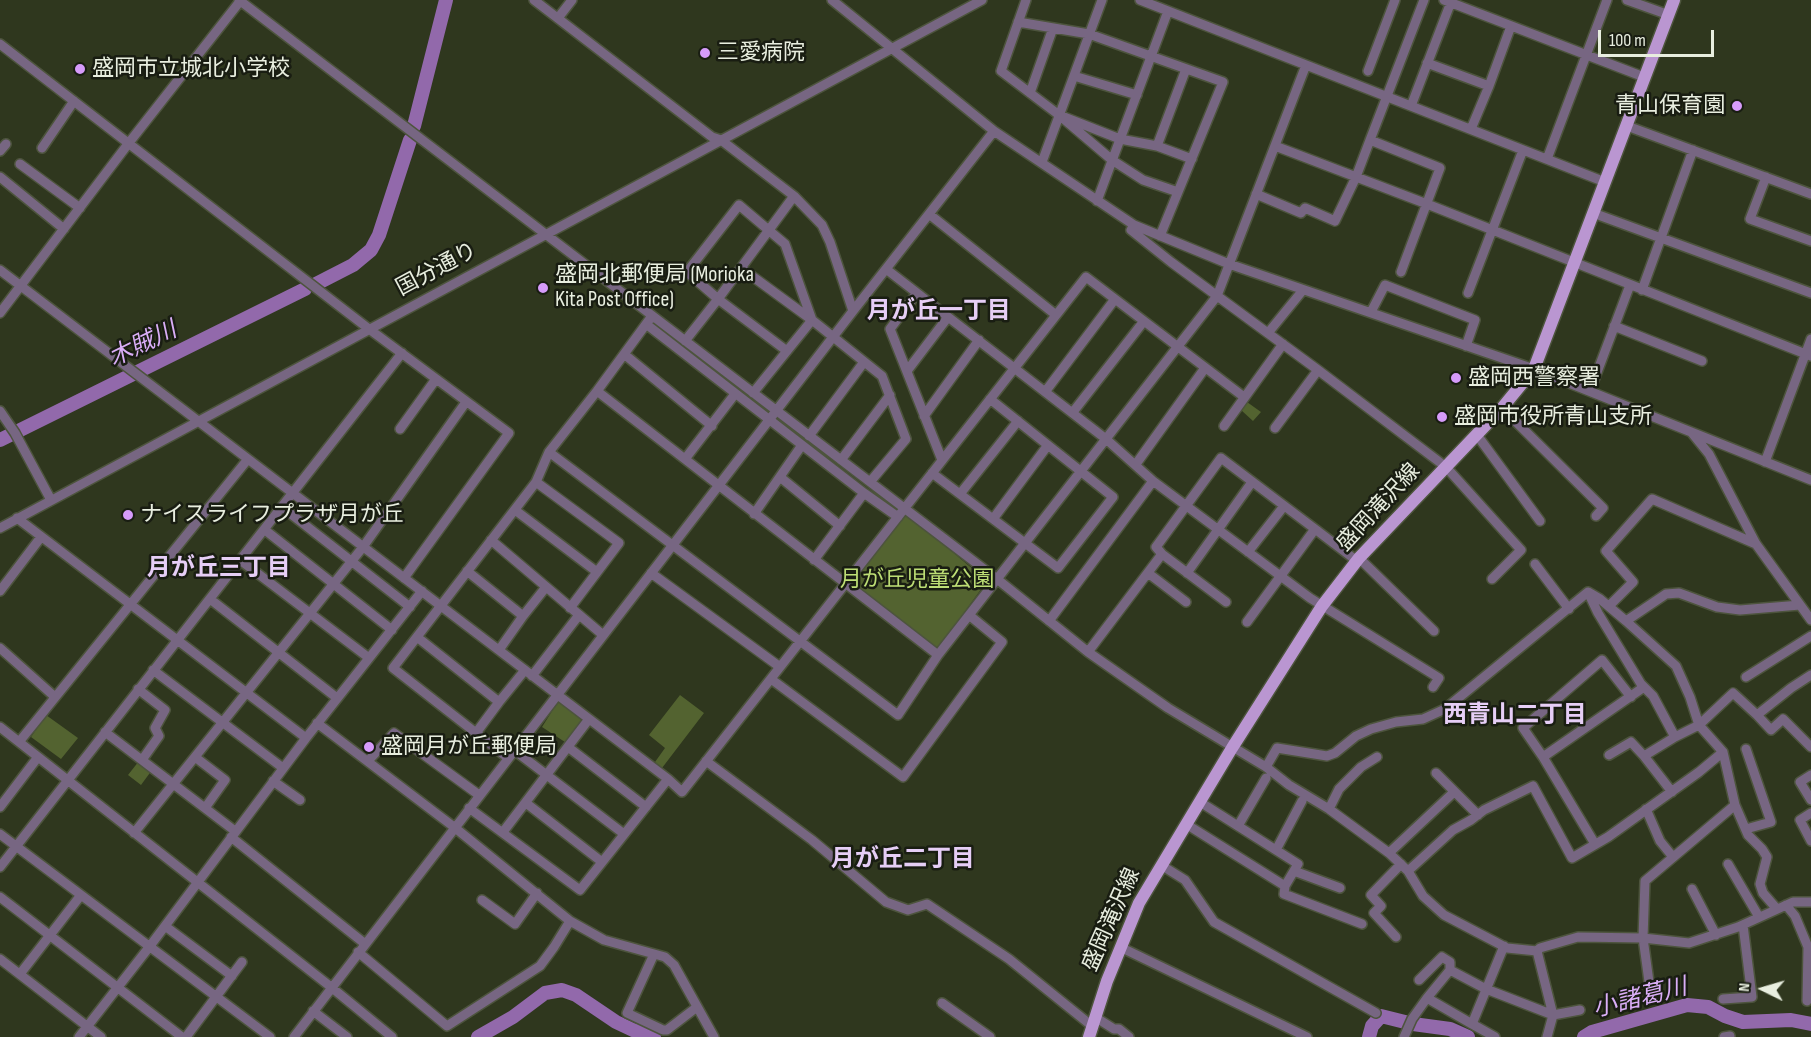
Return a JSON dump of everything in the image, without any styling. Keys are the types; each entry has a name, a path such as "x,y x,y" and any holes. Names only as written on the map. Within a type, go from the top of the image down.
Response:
{"main road":[{"name":"盛岡滝沢線","path":"1092,1027 1120,947 1139,903 1232,748 1322,606 1358,560 1502,408 1534,369 1674,0"}],"street":[{"path":"0,314 240,0 545,235 735,393 898,517"},
{"path":"534,0 712,137 721,140 794,196 822,225 853,311"},
{"path":"558,18 572,0"},
{"path":"832,0 994,131 1134,225 1229,264 1534,369 1811,480"},
{"name":"国分通り","path":"0,528 894,48 963,3 982,0"},
{"path":"1026,0 1001,71 1059,115 1112,160 1143,180 1179,192"},
{"path":"1042,162 1102,0"},
{"path":"1140,0 1605,182"},
{"path":"1368,71 1395,0"},
{"path":"1256,194 1301,213 1305,208 1335,221 1356,177 1424,0"},
{"path":"1547,159 1607,0"},
{"path":"1627,0 1669,15"},
{"path":"1410,106 1448,1 1644,77"},
{"path":"1097,201 1168,11"},
{"path":"1018,22 1089,34 1223,82 1161,236"},
{"path":"1471,129 1511,26"},
{"path":"1030,93 1053,28"},
{"path":"0,44 369,329 509,433 404,578"},
{"path":"1427,63 1489,86"},
{"path":"549,452 898,716 938,655 1217,296 1306,65"},
{"path":"1157,146 1186,69"},
{"path":"1074,76 1137,95"},
{"path":"42,148 74,101"},
{"path":"1059,115 1120,139 1157,146 1192,159"},
{"path":"1627,126 1811,194"},
{"path":"294,1037 364,943 994,131"},
{"path":"1370,140 1440,168 1401,272"},
{"path":"1275,146 1808,355"},
{"path":"1468,293 1523,150"},
{"path":"1642,290 1693,150"},
{"path":"20,164 80,208"},
{"path":"0,177 64,229"},
{"path":"1766,177 1750,219 1811,241"},
{"path":"685,341 794,196"},
{"path":"787,351 718,299 687,272 739,205 785,244 812,320"},
{"path":"1593,213 1811,293"},
{"path":"929,214 1056,315"},
{"path":"1134,225 1131,230 1446,467 1521,550 1492,579"},
{"path":"741,268 812,320 882,376 906,438 870,482"},
{"path":"886,269 1073,412 1153,481 1280,576 1322,606 1439,678 1433,687"},
{"path":"0,270 557,694 682,792 1086,276 1244,398"},
{"path":"1372,310 1385,285 1475,320 1466,346"},
{"path":"1590,391 1630,285"},
{"path":"1268,333 1303,290"},
{"path":"917,293 890,329 942,460"},
{"path":"1045,392 1115,299"},
{"path":"907,371 948,317"},
{"path":"649,320 685,341 997,579 1088,652 1168,708 1266,767 1289,785 1329,809 1389,853 1405,868 1423,897 1444,915 1504,946 1537,951 1540,948 1578,937 1643,938 1689,943 1743,925 1781,906 1793,902 1811,902"},
{"path":"624,834 547,775 476,733 393,668 536,482 549,452 649,320"},
{"path":"753,393 812,320"},
{"path":"1073,412 1144,321"},
{"path":"1614,326 1702,361"},
{"path":"1766,462 1808,355 1811,339"},
{"path":"924,416 979,340"},
{"path":"1224,426 1283,344"},
{"path":"0,867 402,353"},
{"path":"624,354 712,426"},
{"path":"809,436 864,362"},
{"path":"1136,464 1205,368"},
{"path":"1275,428 1318,370"},
{"path":"400,429 436,379"},
{"path":"597,391 938,655"},
{"path":"685,459 735,393"},
{"path":"841,460 890,395"},
{"path":"932,473 1058,568 1113,496 990,399"},
{"path":"134,832 363,547 466,402"},
{"path":"1502,408 1603,508 1596,516"},
{"path":"0,411 15,433 51,500"},
{"path":"960,494 1018,421"},
{"path":"1691,432 1709,454 1756,544 1811,620"},
{"path":"1477,435 1540,521"},
{"path":"754,514 802,445"},
{"path":"993,519 1048,445"},
{"path":"19,742 248,459"},
{"path":"1226,602 1156,547 1221,459 1358,560 1434,631"},
{"path":"780,477 840,526"},
{"path":"1049,621 1153,481"},
{"path":"536,482 619,543 570,608"},
{"path":"1187,573 1252,482"},
{"path":"814,560 864,493"},
{"path":"1609,606 1634,582 1606,552 1652,499 1756,544"},
{"path":"1248,552 1284,506"},
{"path":"282,507 410,607"},
{"path":"515,510 597,572"},
{"path":"17,518 306,738"},
{"path":"1247,622 1315,529"},
{"path":"264,530 392,630"},
{"path":"0,591 41,537"},
{"path":"491,540 603,635"},
{"path":"1088,652 1162,554"},
{"path":"240,560 369,658"},
{"path":"1535,564 1569,609"},
{"path":"467,572 523,616"},
{"path":"651,573 780,667"},
{"path":"1148,573 1186,602"},
{"path":"499,650 546,587"},
{"path":"79,1037 150,946 282,768 422,591"},
{"path":"1588,592 1609,606 1676,666 1699,725 1723,752 1735,805 1748,835 1767,857 1760,884 1763,893 1795,916 1804,935 1808,947 1809,964 1807,1001"},
{"path":"1266,767 1277,748 1327,756 1335,753 1356,736 1371,729 1396,722 1424,719 1445,709 1588,592"},
{"path":"1588,592 1598,613 1644,687 1653,696 1675,737"},
{"path":"1626,621 1666,594 1679,593 1717,608 1740,610 1800,605"},
{"path":"210,599 337,698"},
{"path":"476,733 499,702 529,673 579,615"},
{"path":"771,679 903,777 1002,642 969,615"},
{"path":"1746,677 1811,636"},
{"path":"417,637 499,702"},
{"path":"0,648 55,697"},
{"path":"1595,844 1523,728 1602,660 1631,698"},
{"path":"153,670 282,768"},
{"path":"1757,715 1811,675"},
{"path":"1543,758 1644,687"},
{"path":"138,689 165,710 155,728 159,736 142,760"},
{"path":"1644,756 1699,725 1733,693 1771,730 1783,719 1811,747"},
{"path":"502,832 589,719"},
{"path":"317,723 454,827 570,921 604,940 665,957 674,965 714,1037"},
{"path":"0,727 392,1037"},
{"path":"105,732 205,808 364,943"},
{"path":"368,761 394,733 479,795"},
{"path":"1609,755 1631,742 1672,792"},
{"path":"568,747 646,807"},
{"path":"1746,749 1771,822 1746,829"},
{"path":"1396,937 1374,913 1381,906 1371,895 1453,830 1484,810 1533,786 1572,858 1672,792 1723,752"},
{"path":"0,807 38,757"},
{"path":"195,757 225,780 205,808"},
{"path":"1329,809 1339,789 1361,767 1377,757"},
{"path":"706,761 812,840 886,902 908,910 927,904 1009,959 1092,1027 1119,1029 1129,1037"},
{"path":"1436,773 1478,815"},
{"path":"1811,776 1800,782 1811,800"},
{"path":"1238,826 1266,778"},
{"path":"469,808 580,890 668,779"},
{"path":"273,781 300,800"},
{"path":"1389,853 1455,792"},
{"path":"1276,850 1302,801"},
{"path":"1200,802 1298,864 1284,894 1362,924"},
{"path":"526,803 602,862"},
{"path":"1650,989 1643,938 1645,881 1735,805"},
{"path":"1646,809 1660,841 1673,857"},
{"path":"1811,813 1800,820 1811,841"},
{"path":"1186,824 1286,886"},
{"path":"0,834 270,1037"},
{"path":"1161,864 1185,879 1214,922 1376,1013"},
{"path":"1728,864 1759,917"},
{"path":"1294,870 1340,888"},
{"path":"1692,889 1716,935"},
{"path":"482,900 515,924 537,893"},
{"path":"20,974 81,895"},
{"path":"0,897 184,1037 242,962"},
{"path":"358,952 447,1026 540,966 570,921"},
{"path":"1723,999 1752,997 1743,925"},
{"path":"165,926 232,976"},
{"path":"1472,1024 1504,946"},
{"path":"1120,947 1307,1037"},
{"path":"1537,951 1553,1015 1547,1037"},
{"path":"654,954 627,1013 667,1030 697,1007"},
{"path":"1404,1037 1427,998 1450,970 1450,962 1442,957 1419,980"},
{"path":"0,959 101,1037"},
{"path":"1450,970 1486,989 1553,1015 1580,1010"},
{"path":"1427,998 1495,1037"},
{"path":"942,1003 990,1037"},
{"path":"313,1011 347,1037"}],"green space":[{"path":"1247,402 1261,412 1253,421 1241,410"},
{"name":"月が丘児童公園","path":"905,512 987,581 937,650 848,586"},
{"path":"680,695 704,713 662,768 655,762 665,748 649,735"},
{"path":"559,700 586,719 568,744 542,727"},
{"path":"46,715 78,738 61,759 31,737"},
{"path":"139,761 152,770 141,785 128,775"}],"waterway":[{"name":"木賊川","path":"414,126 446,0"},
{"name":"木賊川","path":"316,284 353,265 371,250 379,235 410,140"},
{"name":"木賊川","path":"0,440 305,289"},
{"name":"小諸葛川","path":"478,1037 513,1017 545,993 562,990 576,995 616,1022 654,1037"},
{"name":"小諸葛川","path":"1584,1037 1592,1032 1687,1005 1708,1007 1743,1022 1791,1020 1811,1024"},
{"name":"小諸葛川","path":"1369,1037 1372,1026 1381,1016 1413,1024 1450,1029 1468,1037"}],"place":[{"name":"三愛病院","path":"705,53"},
{"name":"盛岡市立城北小学校","path":"80,69"},
{"name":"青山保育園","path":"1737,106"},
{"name":"盛岡北郵便局 (Morioka Kita Post Office)","path":"543,288"},
{"name":"盛岡西警察署","path":"1456,378"},
{"name":"盛岡市役所青山支所","path":"1442,417"},
{"name":"ナイスライフプラザ月が丘","path":"128,515"},
{"name":"盛岡月が丘郵便局","path":"369,747"}],"district":[{"name":"月が丘一丁目","path":"939,312"},
{"name":"月が丘三丁目","path":"219,569"},
{"name":"西青山二丁目","path":"1515,716"},
{"name":"月が丘二丁目","path":"903,860"}]}
